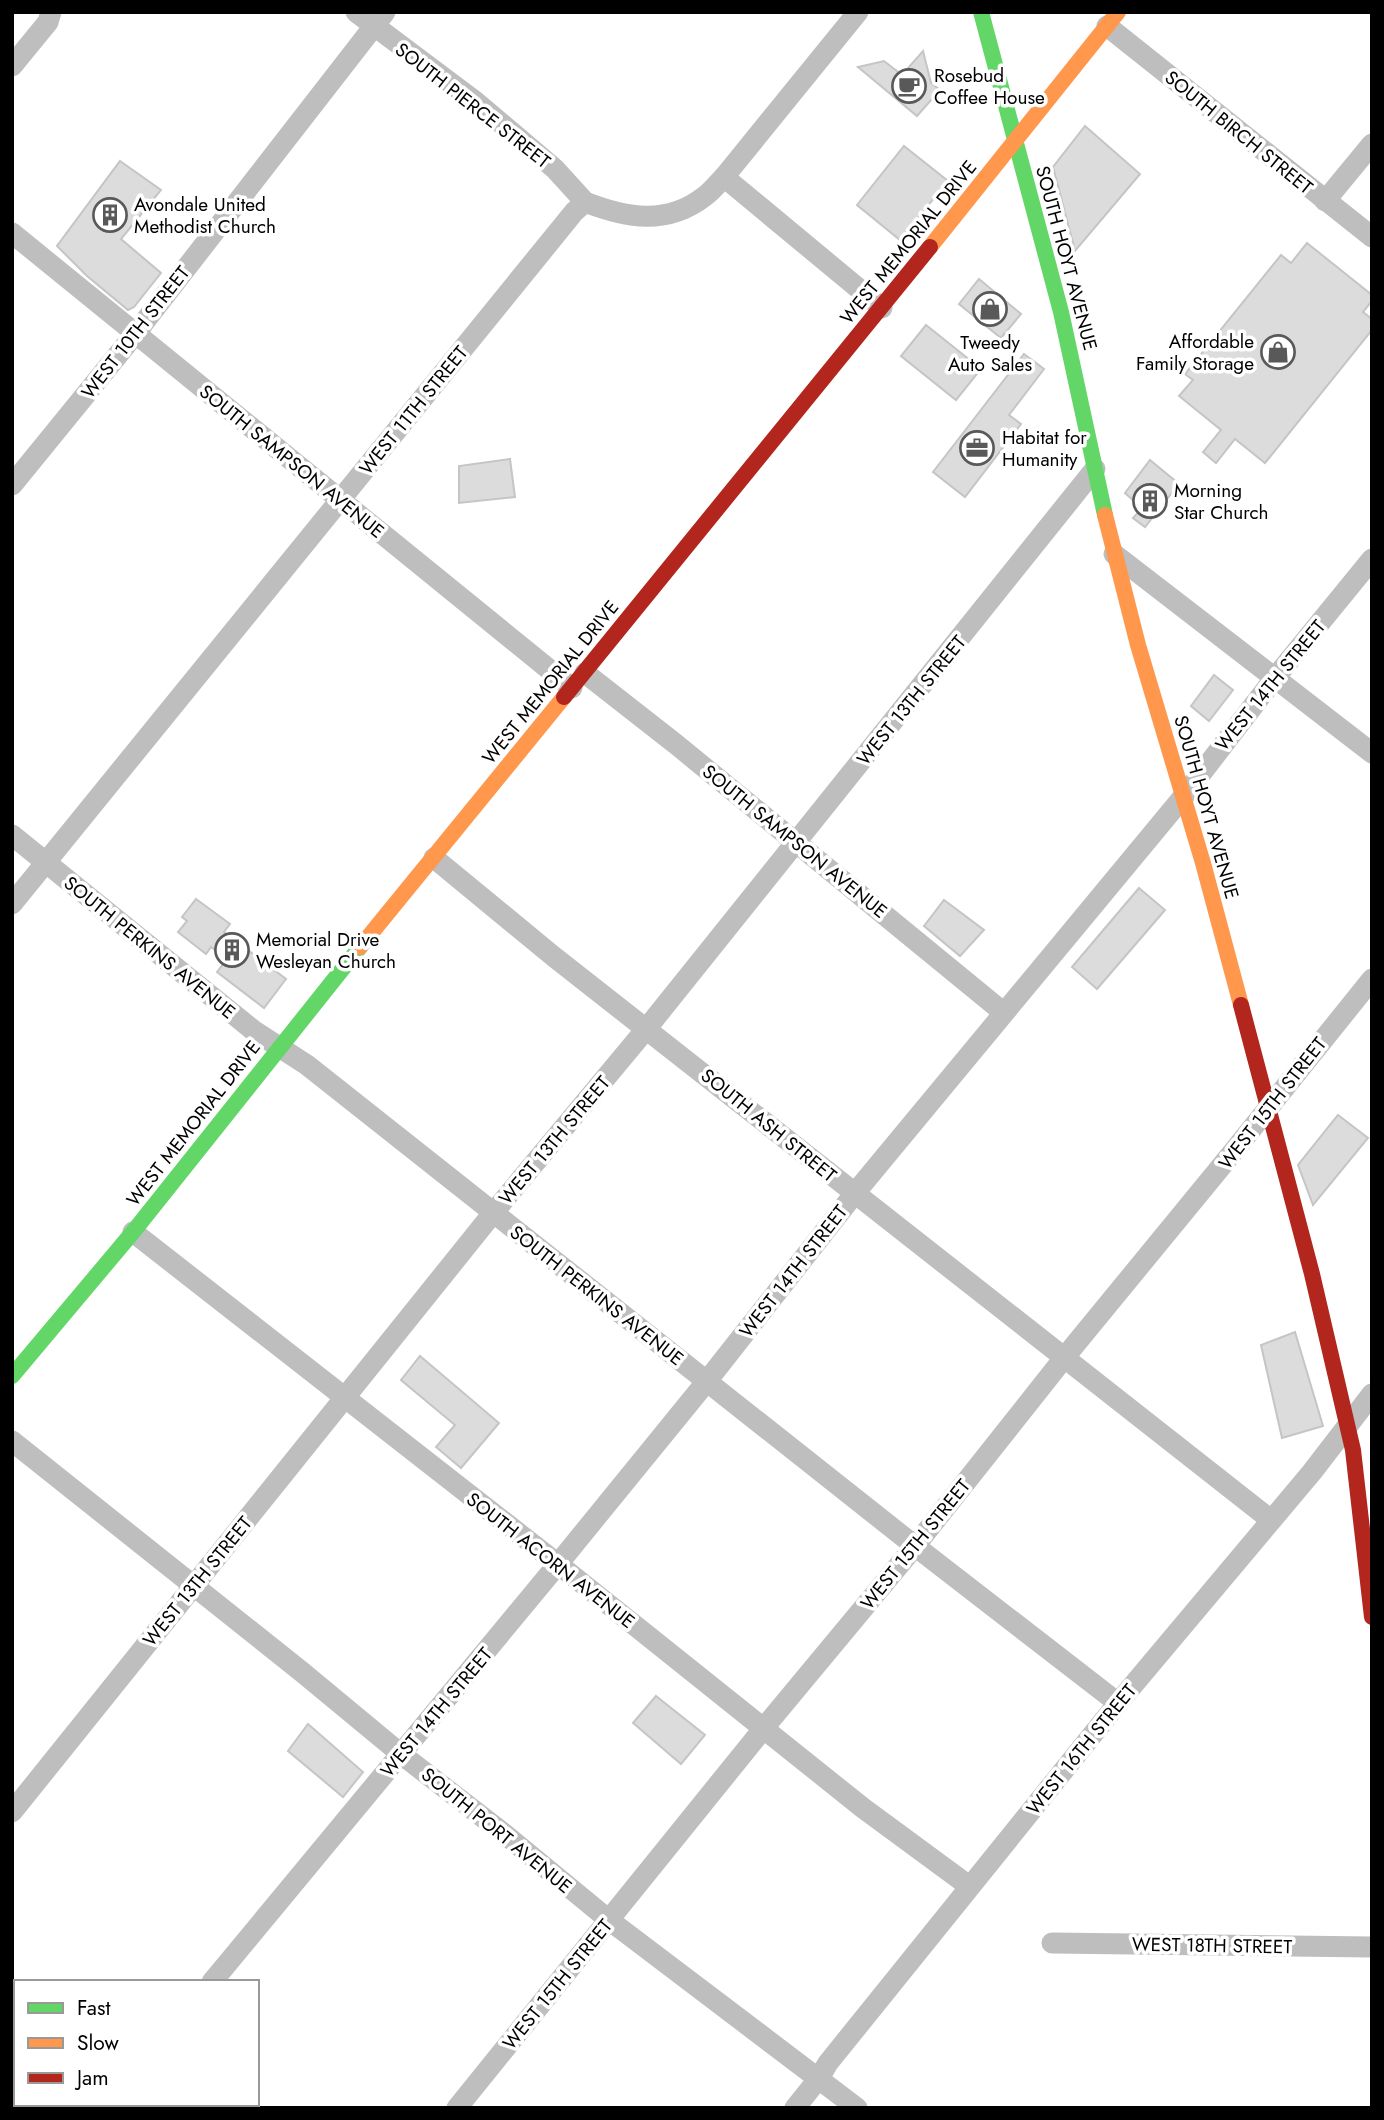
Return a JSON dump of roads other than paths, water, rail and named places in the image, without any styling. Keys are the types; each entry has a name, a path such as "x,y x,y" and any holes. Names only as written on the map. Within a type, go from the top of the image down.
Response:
{"main road":[{"name":"SOUTH HOYT AVENUE","path":"981,12 1061,312 1114,554 1206,874 1312,1274 1353,1450 1369,1563 1372,1617"},
{"name":"WEST MEMORIAL DRIVE","path":"12,1376 133,1232 279,1047 579,681 1112,19"}],"street":[{"path":"12,66 48,22 51,12"},
{"name":"SOUTH PIERCE STREET","path":"356,12 379,19 555,169 585,202"},
{"path":"585,202 610,212 634,217 663,215 688,207 705,197 858,12"},
{"name":"WEST 10TH STREET","path":"12,485 135,334 379,19"},
{"name":"SOUTH BIRCH STREET","path":"1112,19 1325,201 1372,237"},
{"path":"1325,201 1372,144"},
{"path":"724,177 881,308"},
{"name":"WEST 11TH STREET","path":"12,904 573,212 585,202"},
{"name":"SOUTH SAMPSON AVENUE","path":"12,233 340,499 797,842 1003,1012"},
{"name":"WEST 13TH STREET","path":"12,1812 493,1213 648,1028 1095,469"},
{"path":"1114,554 1372,753"},
{"name":"WEST 14TH STREET","path":"214,1980 558,1564 855,1193 1183,797 1273,679 1372,559"},
{"name":"SOUTH PERKINS AVENUE","path":"12,835 253,1030 307,1065 915,1546 1118,1703"},
{"name":"SOUTH ASH STREET","path":"434,858 553,956 1271,1520"},
{"name":"WEST 15TH STREET","path":"457,2108 1372,979"},
{"name":"SOUTH ACORN AVENUE","path":"133,1232 558,1564 863,1808 969,1886"},
{"name":"WEST 16TH STREET","path":"795,2108 969,1886 1312,1472 1372,1394"},
{"name":"SOUTH PORT AVENUE","path":"12,1441 609,1920 857,2108"},
{"name":"WEST 18TH STREET","path":"1052,1943 1372,1947"}],"place":[{"name":"Rosebud Coffee House","path":"909,86"},
{"name":"Avondale United Methodist Church","path":"110,215"},
{"name":"Tweedy Auto Sales","path":"990,309"},
{"name":"Affordable Family Storage","path":"1278,352"},
{"name":"Habitat for Humanity","path":"977,448"},
{"name":"Morning Star Church","path":"1150,501"},
{"name":"Memorial Drive Wesleyan Church","path":"232,950"}]}
